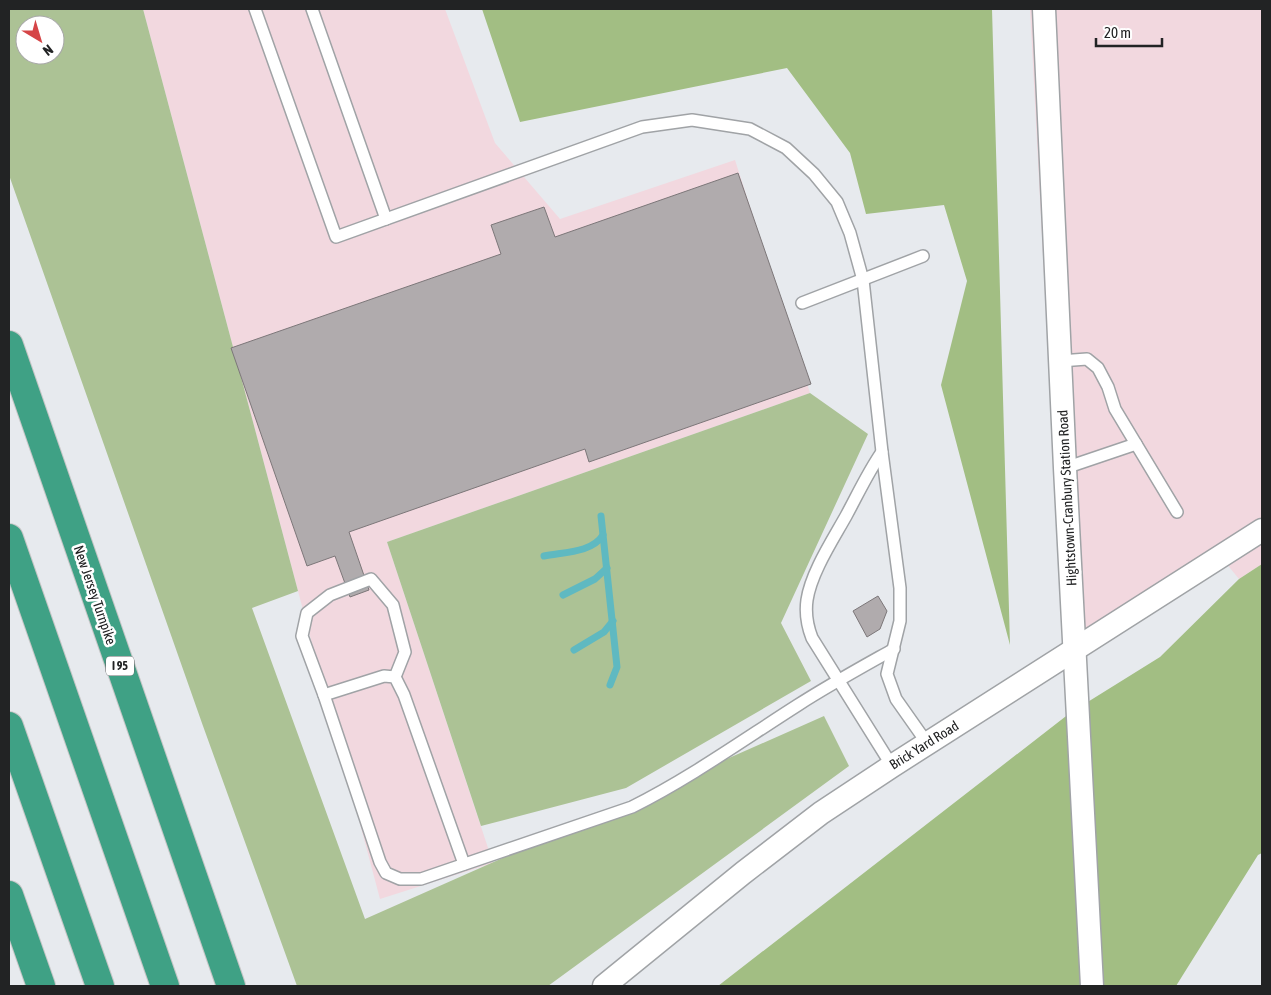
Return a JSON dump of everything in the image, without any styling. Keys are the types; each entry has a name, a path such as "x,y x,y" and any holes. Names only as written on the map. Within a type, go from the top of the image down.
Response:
{"highway":[{"name":"New Jersey Turnpike","path":"9,345 231,986"},
{"path":"9,538 165,986"},
{"path":"9,726 100,986"},
{"path":"9,895 41,986"}],"street":[{"name":"Hightstown-Cranbury Station Road","path":"1044,9 1065,468 1092,986"},
{"name":"Brick Yard Road","path":"604,986 821,813 927,743 1262,530"}],"lane":[{"path":"255,9 336,237 642,127 692,120 750,128 786,148 814,174 837,202 850,233 863,280 882,452 900,588 900,621 887,674 896,699 927,743"},
{"path":"312,9 386,219"},
{"path":"802,303 923,256"},
{"path":"1060,361 1087,359 1098,368 1108,387 1115,409 1177,512"},
{"path":"1065,468 1136,444"},
{"path":"882,452 859,489 815,576 807,599 807,624 812,638 892,766"},
{"path":"464,864 404,695 395,678 405,652 393,605 371,579 330,595 307,614 302,636 324,694 380,862 386,873 400,879 421,878 464,864 632,807 656,795 705,765 800,703 894,649"},
{"path":"324,694 384,676 395,678"}],"shaded area":[{"path":"143,9 445,9 495,143 560,219 735,160 810,393 387,542 493,863 380,899"},
{"path":"1030,9 1262,9 1262,564 1239,579 1217,552 1064,654"}],"green space":[{"path":"9,9 143,9 298,591 252,608 365,919 824,716 849,766 548,986 297,986 203,726 9,175"},
{"path":"482,9 992,9 1010,645 941,385 967,281 944,205 866,214 850,153 787,68 520,122"},
{"path":"810,393 868,434 781,623 811,681 626,788 481,826 387,542"},
{"path":"1262,564 1262,853 1258,855 1176,986 718,986 1070,713 1160,657 1239,579"}],"building":[{"path":"738,173 811,384 589,462 585,449 349,532 369,590 350,597 335,556 307,566 231,348 501,254 491,225 544,207 555,237"},
{"path":"878,596 887,611 880,629 867,637 853,611"}],"waterway":[{"path":"601,516 617,667 610,685"},
{"path":"544,556 585,548 598,541 603,535"},
{"path":"563,595 595,579 607,568"},
{"path":"574,650 604,632 613,621"}]}
